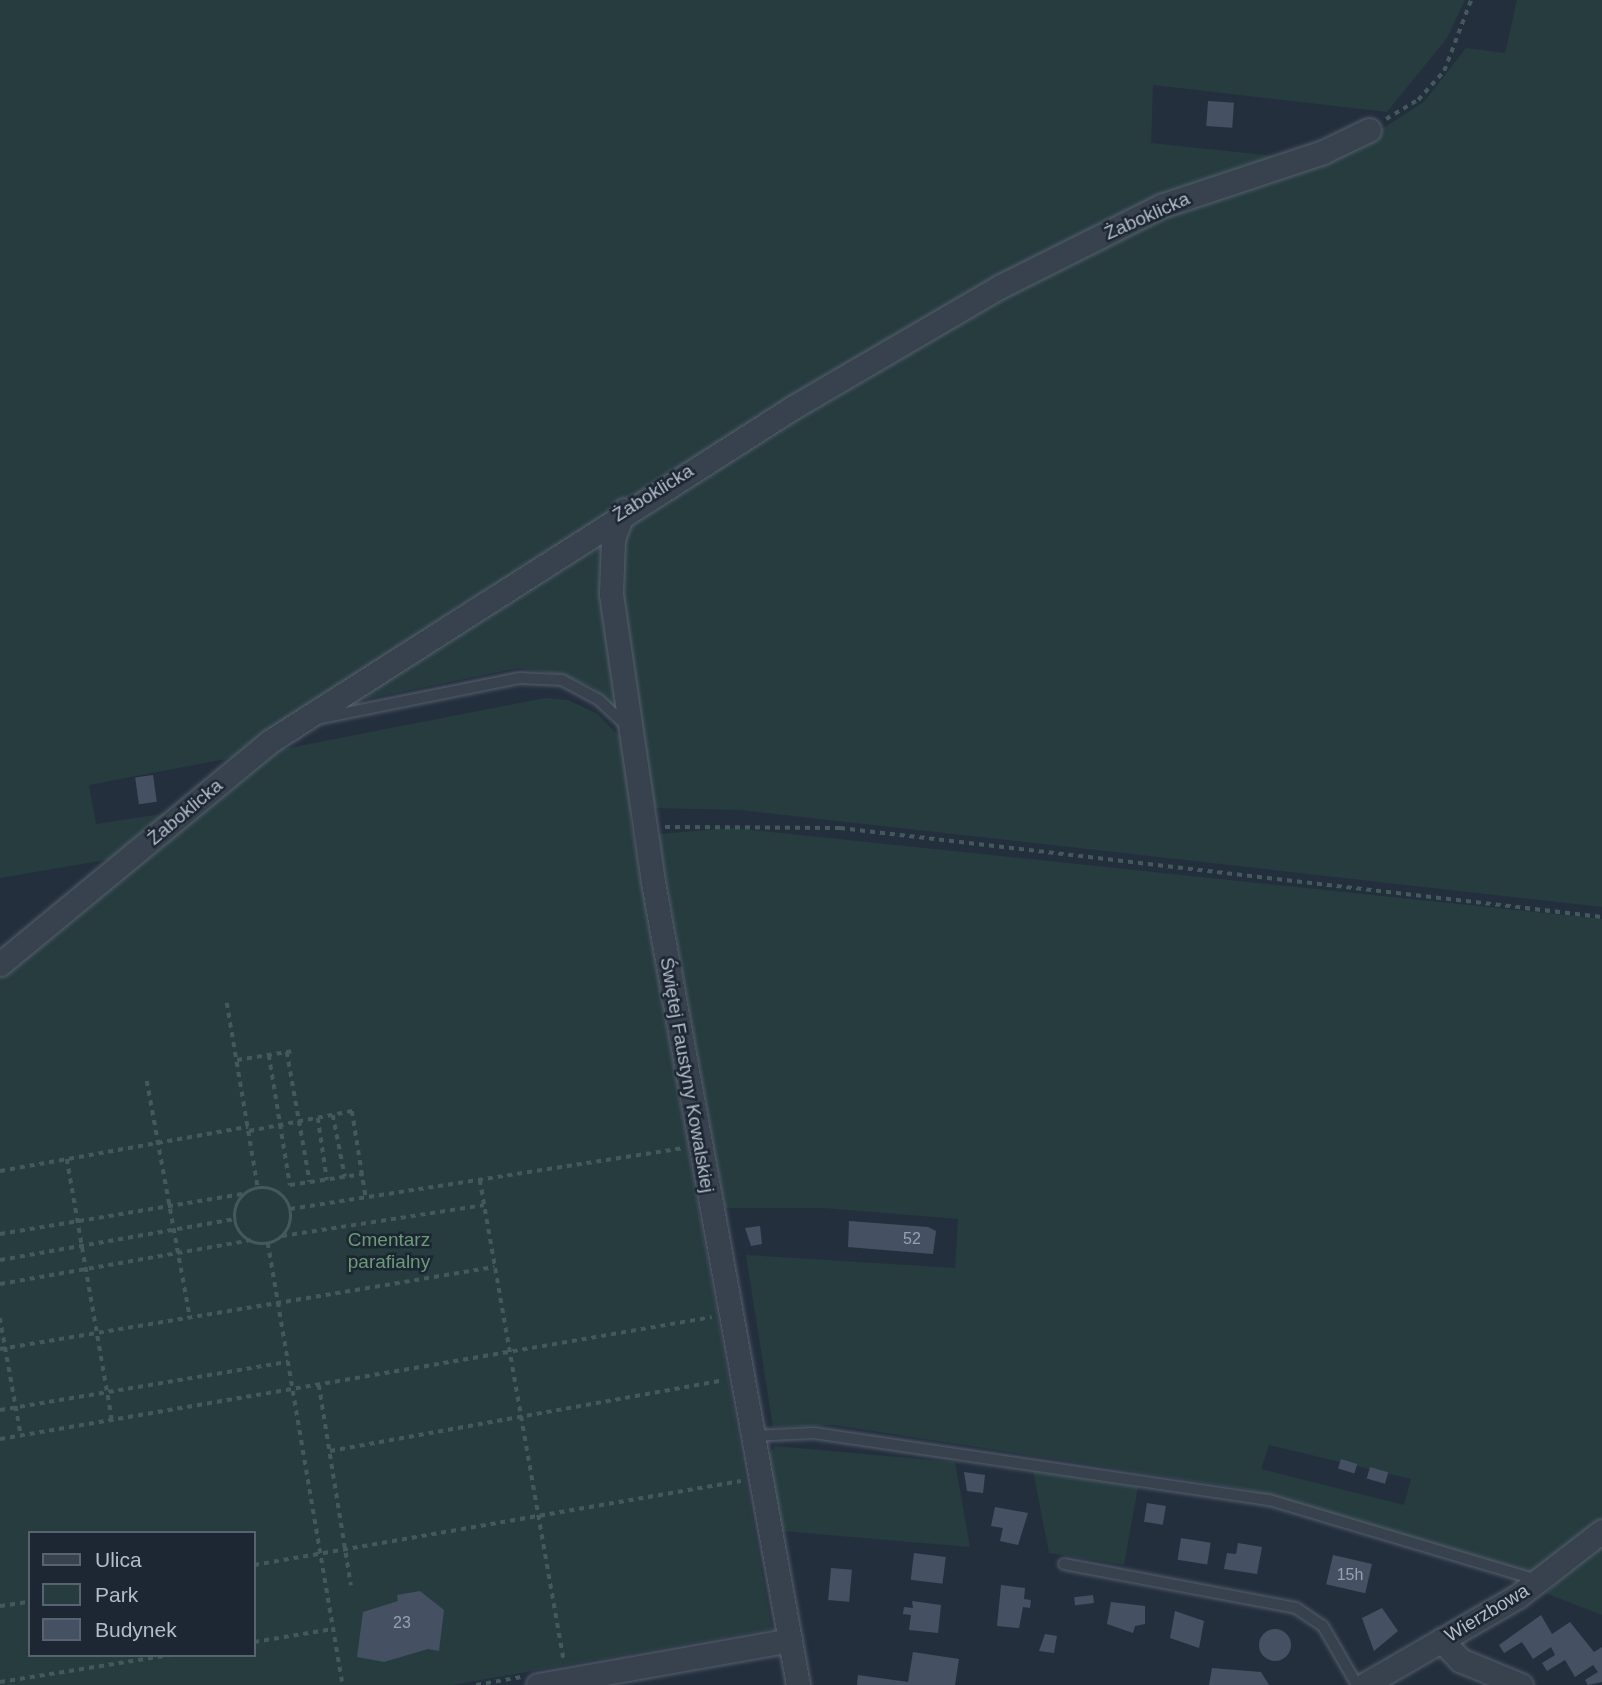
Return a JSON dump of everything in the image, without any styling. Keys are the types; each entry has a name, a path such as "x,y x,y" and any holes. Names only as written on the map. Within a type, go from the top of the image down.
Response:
{"street":[{"name":"Żaboklicka","path":"0,964 269,742 624,510 1001,286 1161,206 1323,152 1369,130"},
{"name":"Świętej Faustyny Kowalskiej","path":"624,510 613,539 611,594 631,730 728,1314 798,1685"},
{"name":"Wierzbowa","path":"1364,1685 1541,1581 1602,1531"},
{"path":"538,1685 790,1640"},
{"path":"1441,1640 1460,1660 1521,1685"}],"lane":[{"path":"303,722 519,678 562,680 599,700 631,730"},
{"path":"750,1436 814,1433 1269,1500 1541,1581"},
{"path":"1064,1564 1296,1608 1323,1626 1357,1685"}],"path":[{"path":"1369,130 1418,100 1444,71 1471,0"},
{"path":"647,829 695,823 840,828 1602,917"},
{"path":"226,1003 258,1188"},
{"path":"237,1060 290,1051 310,1182"},
{"path":"269,1055 290,1185 363,1174"},
{"path":"147,1081 190,1318"},
{"path":"0,1171 352,1111 366,1198"},
{"path":"333,1115 345,1177"},
{"path":"318,1118 327,1180"},
{"path":"290,1209 700,1145"},
{"path":"67,1159 112,1420"},
{"path":"480,1180 507,1352 566,1669"},
{"path":"0,1234 247,1193 258,1188 282,1194 290,1209 282,1236"},
{"path":"247,1193 238,1202 236,1219 251,1240"},
{"path":"0,1284 251,1240 268,1243 282,1236 484,1205"},
{"path":"0,1260 236,1219"},
{"path":"268,1243 343,1685"},
{"path":"3,1348 494,1267"},
{"path":"0,1439 728,1314"},
{"path":"0,1318 3,1348 21,1436"},
{"path":"0,1410 288,1362"},
{"path":"330,1451 721,1381"},
{"path":"319,1385 351,1585"},
{"path":"256,1565 757,1478"},
{"path":"0,1606 28,1602"},
{"path":"256,1642 333,1629"},
{"path":"0,1682 157,1657"}],"green space":[{"path":"0,0 1465,0 1447,38 1387,112 1153,85 1151,143 1283,157 1156,203 550,551 455,609 242,756 89,785 96,824 180,811 123,857 0,878"},
{"path":"1517,0 1602,0 1602,907 740,810 652,808 647,759 635,723 615,559 635,513 840,386 1155,215 1366,139 1424,102 1466,48 1505,53"},
{"path":"616,521 628,721 594,688 563,675 519,668 337,705"},
{"name":"Cmentarz parafialny","path":"545,698 568,700 598,714 627,745 638,810 629,813 772,1629 452,1685 0,1685 0,973 268,752"},
{"path":"734,828 1602,919 1602,1521 1545,1566 1529,1572 1246,1489 834,1425 773,1427 746,1255 955,1268 958,1219 824,1208 725,1208 658,834","holes":["1269,1445 1411,1479 1404,1505 1261,1469"]},
{"path":"775,1446 955,1462 970,1547 782,1531 768,1455"},
{"path":"1033,1471 1138,1487 1124,1565 1049,1553"},
{"path":"1602,1543 1602,1615 1545,1593"}],"building":[{"path":"1208,101 1234,103 1232,128 1206,126"},
{"path":"153,775 157,802 139,804 135,778"},
{"path":"849,1221 928,1227 936,1231 933,1254 848,1247"},
{"path":"760,1226 762,1244 751,1246 745,1228"},
{"path":"1341,1459 1357,1464 1354,1474 1338,1469"},
{"path":"1370,1467 1388,1472 1385,1484 1367,1479"},
{"path":"964,1472 985,1475 983,1493 967,1491"},
{"path":"1147,1503 1166,1506 1163,1525 1144,1522"},
{"path":"995,1507 1028,1513 1018,1545 1000,1541 1003,1528 991,1526"},
{"path":"1181,1538 1211,1543 1207,1564 1178,1560"},
{"path":"1238,1543 1262,1547 1257,1574 1224,1569 1227,1553 1236,1554"},
{"path":"914,1553 946,1557 942,1584 911,1580"},
{"path":"1333,1555 1372,1564 1365,1593 1326,1584"},
{"path":"831,1568 852,1570 849,1602 828,1600"},
{"path":"1001,1585 1025,1588 1024,1599 1031,1600 1030,1608 1023,1607 1019,1628 997,1626"},
{"path":"420,1591 444,1610 439,1651 428,1649 384,1662 357,1657 363,1612 398,1601 397,1595"},
{"path":"1093,1595 1094,1603 1075,1605 1074,1597"},
{"path":"912,1601 941,1605 938,1633 909,1630 911,1615 903,1614 904,1607 913,1608"},
{"path":"1111,1602 1145,1606 1145,1624 1135,1626 1133,1633 1107,1624"},
{"path":"1382,1608 1398,1631 1374,1651 1362,1618"},
{"path":"1175,1611 1204,1621 1199,1648 1170,1638"},
{"path":"1541,1615 1552,1634 1570,1622 1594,1652 1602,1647 1602,1682 1588,1685 1585,1680 1598,1672 1593,1665 1575,1677 1565,1660 1547,1671 1542,1663 1555,1655 1551,1647 1533,1659 1522,1642 1504,1653 1499,1645"},
{"path":"1275,1629 1286,1634 1291,1645 1286,1656 1275,1661 1264,1656 1259,1645 1264,1634"},
{"path":"1045,1634 1057,1636 1054,1653 1039,1651"},
{"path":"913,1652 959,1659 955,1685 857,1685 858,1675 908,1682"},
{"path":"1212,1668 1261,1672 1269,1685 1209,1685"}]}
